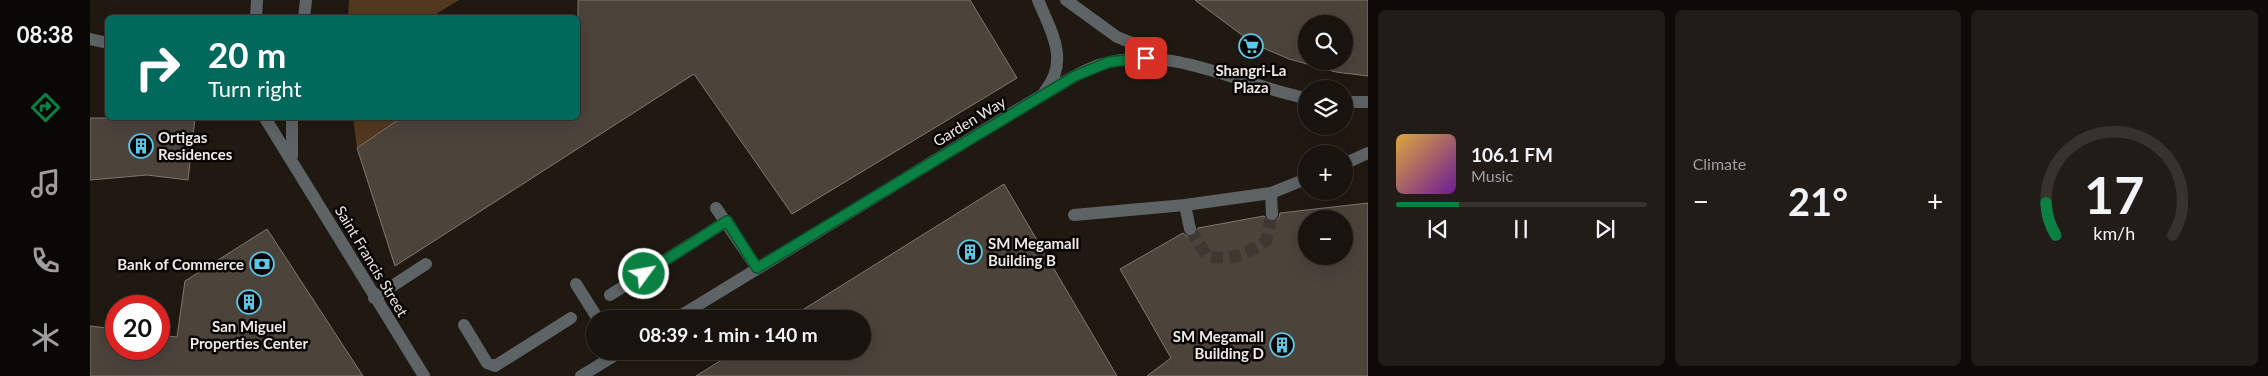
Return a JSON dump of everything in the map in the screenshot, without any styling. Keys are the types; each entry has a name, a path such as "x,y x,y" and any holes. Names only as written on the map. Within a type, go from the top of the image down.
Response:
{"street":[{"path":"256,15 258,0"},
{"path":"304,15 306,0"},
{"path":"1038,0 1058,49 1059,62 1052,83 1042,95"},
{"path":"1066,0 1117,37 1176,60"},
{"path":"90,40 105,42"},
{"name":"Garden Way","path":"689,310 1042,95 1084,71 1109,62 1146,58 1176,60 1234,79 1298,96"},
{"path":"1353,102 1368,102"},
{"name":"Saint Francis Street","path":"266,120 374,298 424,376"},
{"name":"Saint Francis Street","path":"292,120 290,138 293,163"},
{"path":"1353,160 1368,153"},
{"path":"1074,215 1185,205 1271,193 1298,182"},
{"path":"1271,193 1272,214"},
{"path":"1185,205 1190,229"},
{"path":"716,208 727,221 757,268"},
{"path":"610,295 727,221"},
{"path":"374,298 426,264"},
{"path":"576,284 592,310"},
{"path":"464,325 487,363 495,366 571,318"},
{"path":"581,376 607,360"}],"shaded area":[{"path":"349,0 459,0 434,15 348,15"},
{"path":"353,120 398,120 357,148"}],"building":[{"path":"578,0 970,0 1017,78 792,214 694,74 395,266 357,148 398,120 580,120 580,15 578,15"},
{"path":"1195,0 1368,0 1368,76 1329,70 1353,70 1353,15 1298,15 1298,61 1254,44"},
{"name":"Ortigas Residences","path":"90,118 105,118 105,120 195,120 188,180 147,175 90,180"},
{"name":"SM Megamall Building B","path":"1004,184 1117,376 696,376 722,360 871,360 871,310 802,310"},
{"path":"1368,203 1368,376 1147,376 1171,358 1120,269 1183,233 1188,237 1195,235 1198,228 1264,216 1268,221 1273,222 1279,218 1280,213 1298,211 1298,265 1353,265 1353,210 1306,210"},
{"name":"San Miguel Properties Center","path":"267,229 363,376 90,376 90,326 105,328 105,360 170,360 170,336 177,337 185,281"}],"tunnel":[{"path":"1190,229 1207,256 1225,258 1238,256 1266,241 1272,214"}],"place":[{"name":"Shangri-La Plaza","path":"1251,46"},
{"name":"Ortigas Residences","path":"141,146"},
{"name":"SM Megamall Building B","path":"970,252"},
{"name":"Bank of Commerce","path":"262,264"},
{"name":"San Miguel Properties Center","path":"249,302"},
{"name":"SM Megamall Building D","path":"1282,345"}],"route":[{"path":"644,274 727,221 757,268 1084,71 1109,62 1146,58"}]}
